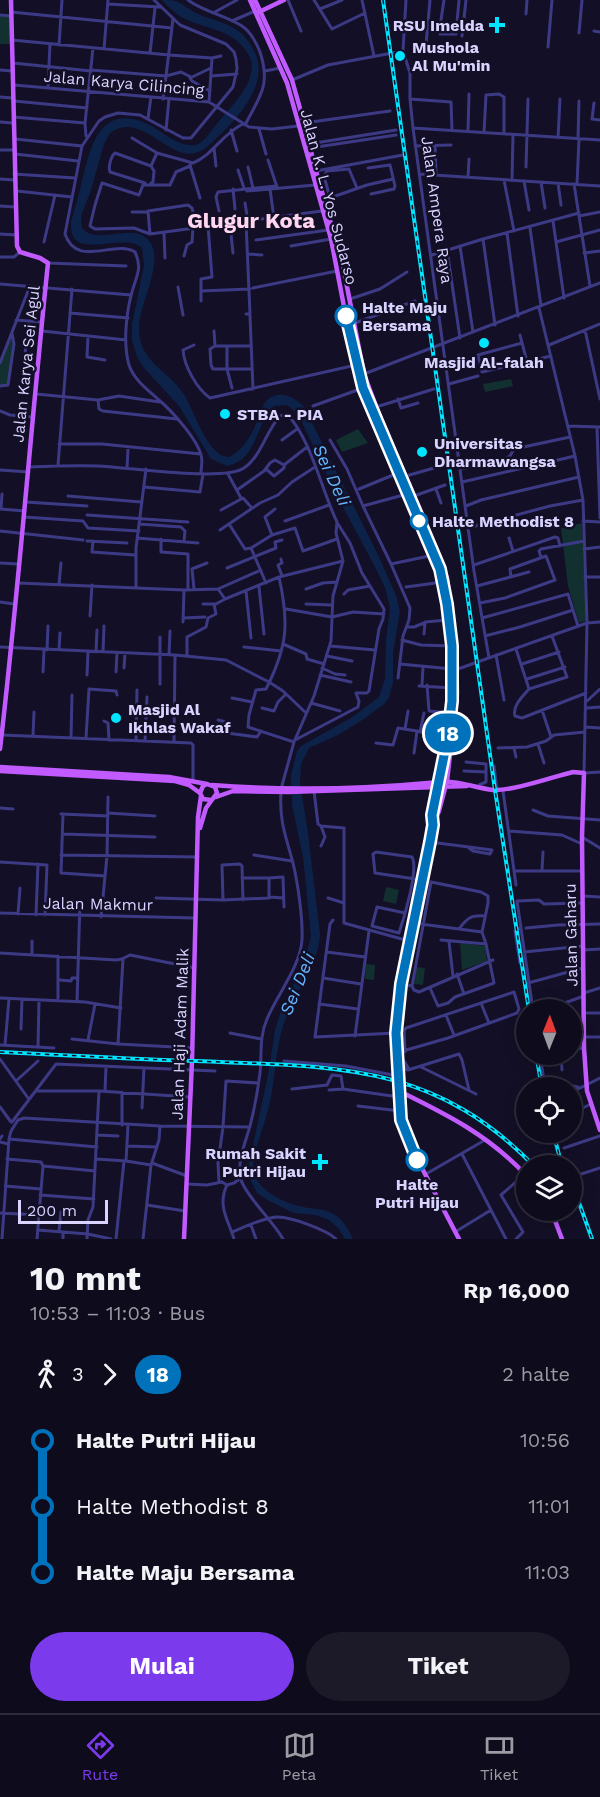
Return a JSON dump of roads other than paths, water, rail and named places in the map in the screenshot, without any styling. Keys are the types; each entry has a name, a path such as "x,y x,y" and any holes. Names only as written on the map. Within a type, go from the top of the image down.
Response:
{"main road":[{"path":"11,0 14,191 16,246 20,252"},
{"name":"Jalan K. L. Yos Sudarso","path":"250,0 292,80 315,185 322,200"},
{"name":"Jalan K. L. Yos Sudarso","path":"255,0 310,146 328,230 364,374 395,458"},
{"path":"258,12 283,0"},
{"name":"Jalan K. L. Yos Sudarso","path":"325,211 338,243 356,365 384,439 395,458"},
{"name":"Jalan Karya Sei Agul","path":"0,748 3,696 16,604 48,263 20,252"},
{"path":"395,458 398,473 434,555 443,582 455,669 448,736 432,817 433,825"},
{"path":"395,458 406,476 445,573 453,613 457,694 446,784 433,825 401,984 396,1033 399,1104 402,1125 412,1149 459,1239"},
{"path":"449,766 453,781"},
{"path":"0,769 193,780 209,785 281,790"},
{"path":"446,784 453,781 502,792 573,772 584,773"},
{"name":"Jalan Gaharu","path":"584,773 582,871 585,1083 600,1130"},
{"path":"88,774 180,782 189,785 205,800 233,791 438,784 468,786"},
{"path":"305,790 314,792 438,784"},
{"path":"201,795 203,786 209,785 216,790 213,799"},
{"name":"Jalan Haji Adam Malik","path":"184,1239 201,795"},
{"name":"Jalan Haji Adam Malik","path":"199,830 213,799"},
{"path":"399,1090 453,1117 487,1139 516,1165"},
{"path":"399,1104 403,1098 411,1097"},
{"path":"555,1221 562,1239"}],"street":[{"path":"59,45 62,0"},
{"path":"144,487 200,492 201,454 178,419 144,386 130,367 126,340 131,295 138,275 138,259 131,249 93,251 76,249 70,245 65,234 78,161 86,136 99,121 118,113 140,115 185,139 191,138 233,87 237,74 234,52 225,44 180,25 154,0"},
{"path":"188,0 200,9 242,26 255,41 265,71 264,85 258,101 244,125 231,130 197,162 176,172 171,185 142,185 139,195 108,184 101,184 90,224 92,228 95,230 134,228 150,234 164,233 325,211"},
{"path":"213,13 237,0"},
{"path":"283,0 301,31"},
{"path":"314,0 332,29 365,13"},
{"path":"320,9 342,0"},
{"path":"362,0 374,56"},
{"name":"Jalan Ampera Raya","path":"406,0 403,51 410,73 415,146 432,255 468,528 489,658"},
{"path":"426,45 430,0"},
{"path":"441,20 444,0"},
{"path":"440,34 456,34 459,0"},
{"path":"462,36 466,0"},
{"path":"526,14 527,0"},
{"path":"548,46 552,0"},
{"path":"579,33 582,0"},
{"path":"104,49 108,2 160,7"},
{"path":"150,53 150,26 155,8"},
{"path":"232,21 258,12"},
{"path":"0,15 61,17 171,28"},
{"path":"164,99 173,19"},
{"path":"594,31 600,32"},
{"path":"12,40 169,55 212,58 221,56"},
{"path":"48,87 50,44"},
{"path":"86,136 85,123 93,48"},
{"path":"292,80 328,65 403,51"},
{"path":"208,102 212,58"},
{"path":"12,63 48,68 166,76 181,72 210,91"},
{"path":"191,77 211,68"},
{"path":"265,71 280,68"},
{"path":"0,70 12,71"},
{"path":"211,76 237,74"},
{"name":"Jalan Karya Cilincing","path":"12,85 208,102 244,125 259,129 390,111"},
{"path":"468,131 469,94"},
{"path":"484,133 486,95 492,94 504,97 504,134"},
{"path":"0,97 87,108"},
{"path":"148,118 151,98"},
{"path":"166,130 169,99"},
{"path":"410,99 452,102 452,130"},
{"path":"526,166 528,99"},
{"path":"558,138 560,99"},
{"path":"579,101 576,184 590,287"},
{"path":"594,103 592,119 600,120"},
{"path":"0,122 13,120 85,123"},
{"path":"413,128 600,140"},
{"path":"259,129 266,154"},
{"path":"231,130 237,151"},
{"path":"310,146 396,133"},
{"path":"512,180 513,135"},
{"path":"132,138 157,153 190,165"},
{"path":"13,139 82,146"},
{"path":"415,146 451,145"},
{"path":"435,146 436,174"},
{"path":"214,148 216,166"},
{"path":"0,150 78,161"},
{"path":"115,153 151,166 154,171 153,183 140,183 110,172 109,169 115,153"},
{"path":"151,166 157,153"},
{"path":"316,171 403,155"},
{"path":"468,177 469,159"},
{"path":"268,160 277,187"},
{"path":"190,165 200,198"},
{"path":"368,168 390,165 393,179 394,189 371,194"},
{"path":"248,168 253,188"},
{"path":"330,198 324,176 327,171 349,169 357,188"},
{"path":"238,170 245,190"},
{"path":"14,174 75,178"},
{"path":"419,174 600,186"},
{"path":"0,179 14,180"},
{"path":"322,200 393,179"},
{"path":"504,180 514,231"},
{"path":"524,181 529,210"},
{"path":"541,182 545,208"},
{"path":"558,183 561,205"},
{"path":"245,190 315,185"},
{"path":"219,211 217,193 233,189 277,187"},
{"path":"233,189 236,209"},
{"path":"270,189 274,218"},
{"path":"14,191 72,197"},
{"path":"44,242 55,195"},
{"path":"245,202 251,288 250,314 248,315 253,389"},
{"path":"132,212 148,212 188,205 192,208 195,228 192,242 187,245 184,256"},
{"path":"0,206 15,207"},
{"path":"148,212 150,234"},
{"path":"432,255 553,221 600,213"},
{"path":"553,221 564,298"},
{"path":"230,224 233,253"},
{"path":"201,301 201,279 212,277 208,226"},
{"path":"530,228 540,307 583,500 587,623 584,773 600,772"},
{"path":"256,240 328,230"},
{"path":"556,242 600,230"},
{"path":"164,233 165,258"},
{"path":"507,233 518,316"},
{"path":"0,234 16,236"},
{"path":"291,246 331,239"},
{"path":"483,239 495,325"},
{"path":"460,246 473,333"},
{"path":"447,250 460,338"},
{"path":"585,253 600,251"},
{"path":"0,257 14,257 20,252"},
{"path":"248,254 262,255"},
{"path":"48,263 126,267"},
{"path":"201,291 251,288 338,271"},
{"path":"346,297 380,289 407,272"},
{"path":"364,374 600,283"},
{"path":"0,284 131,295"},
{"path":"0,363 30,286"},
{"path":"178,287 183,315"},
{"path":"58,465 72,289"},
{"path":"353,323 415,301"},
{"path":"70,313 128,318"},
{"path":"16,320 41,322"},
{"path":"25,354 29,321"},
{"path":"549,345 600,324"},
{"path":"585,330 600,399"},
{"path":"40,331 126,340"},
{"path":"214,331 215,346"},
{"path":"0,386 8,385 14,344 11,333"},
{"path":"520,335 527,362"},
{"path":"88,336 87,357 105,360"},
{"path":"522,343 478,355 483,373 551,356"},
{"path":"194,345 183,350 183,357 192,375 208,397 213,398 356,365"},
{"path":"251,346 215,346 210,349 211,367 215,370 252,369"},
{"path":"227,346 227,369 231,388"},
{"path":"449,384 478,376"},
{"path":"252,381 264,387"},
{"path":"313,406 363,388"},
{"path":"376,407 434,389"},
{"path":"34,394 98,400 115,396 162,402"},
{"path":"398,399 401,408 418,403"},
{"path":"98,400 99,409 103,411 178,419"},
{"path":"0,411 10,415 32,417"},
{"path":"0,470 58,465 228,474 242,470 251,462 277,418 282,414 287,414 307,447 329,505 370,586 383,605 384,614 379,629 368,692 359,691 356,694 359,701 358,707 295,741 248,728 256,690 265,690 283,644 286,609 280,577 279,565 282,563 280,559"},
{"path":"568,426 598,427 600,520 583,521"},
{"path":"282,440 297,429"},
{"path":"460,469 501,460 510,456 514,449 570,437"},
{"path":"330,440 347,470 410,606 410,618 402,640 398,678"},
{"path":"59,444 96,444 201,454"},
{"path":"266,469 274,476 307,447"},
{"path":"127,468 128,448"},
{"path":"462,482 575,456"},
{"path":"237,490 266,469 274,460 284,465"},
{"path":"406,476 441,466"},
{"path":"220,530 252,508 278,495 292,482 315,467"},
{"path":"136,587 135,555 146,469"},
{"path":"358,489 398,473"},
{"path":"228,474 241,498 245,499 252,508"},
{"path":"466,506 481,500 579,477"},
{"path":"414,496 446,485"},
{"path":"436,489 441,503"},
{"path":"2,494 0,509 84,522 88,528 138,531"},
{"path":"363,506 407,494"},
{"path":"68,496 141,502"},
{"path":"221,510 241,498"},
{"path":"468,528 550,506 583,500"},
{"path":"26,502 87,506"},
{"path":"285,521 329,505"},
{"path":"272,535 265,517 275,509"},
{"path":"87,515 188,522"},
{"path":"140,524 181,527 184,530 184,541"},
{"path":"229,524 245,549 251,548 272,535 295,528 303,551 338,539"},
{"path":"283,1239 270,1219 247,1192 241,1178 243,1148 250,1127 260,1071 261,1039 267,1017 278,999 302,941 298,887 280,816 281,790 295,741 311,703 330,646 334,586 343,561 336,532 338,524"},
{"path":"0,531 85,541 127,543"},
{"path":"474,565 555,537 558,538 560,546"},
{"path":"137,538 198,543"},
{"path":"509,538 513,551"},
{"path":"161,540 161,552 188,554 184,620 205,617"},
{"path":"227,568 276,548 275,542 282,540"},
{"path":"93,541 93,552 135,555"},
{"path":"541,557 540,550 584,541"},
{"path":"584,549 600,547"},
{"path":"251,548 266,583"},
{"path":"391,564 434,555"},
{"path":"480,603 505,598 555,580 546,556 510,569 511,578"},
{"path":"203,604 214,604 280,577 343,561"},
{"path":"0,563 20,564"},
{"path":"59,584 61,563"},
{"path":"194,590 192,569 207,563"},
{"path":"18,583 186,590 218,589 261,570"},
{"path":"477,586 529,572"},
{"path":"585,577 600,577"},
{"path":"306,589 323,583 337,582"},
{"path":"406,587 443,582"},
{"path":"90,616 92,585"},
{"path":"259,586 264,634"},
{"path":"344,594 348,590 370,586"},
{"path":"218,589 225,599"},
{"path":"246,591 251,638"},
{"path":"482,618 568,594 578,626"},
{"path":"0,602 16,604"},
{"path":"187,656 187,637 206,627 208,618 216,614 214,604"},
{"path":"306,604 332,605"},
{"path":"286,609 332,617 352,612 384,614"},
{"path":"485,636 573,610"},
{"path":"407,627 449,619"},
{"path":"400,664 455,669 587,623 600,622"},
{"path":"423,634 424,623"},
{"path":"43,672 48,626"},
{"path":"103,652 104,626"},
{"path":"96,652 97,630"},
{"path":"169,655 170,631"},
{"path":"59,650 60,633"},
{"path":"552,636 568,676 566,679 529,688 515,707 514,714 522,718 586,693"},
{"path":"160,637 160,684"},
{"path":"402,640 421,645 452,646"},
{"path":"283,644 306,654 307,659 334,674 345,675"},
{"path":"330,646 375,650"},
{"path":"0,647 160,654 226,660 269,682 306,713"},
{"path":"244,647 281,651"},
{"path":"516,649 529,688"},
{"path":"522,664 559,651"},
{"path":"87,675 88,652"},
{"path":"116,672 117,653"},
{"path":"124,668 125,653"},
{"path":"174,742 175,655"},
{"path":"327,656 352,661"},
{"path":"496,656 504,700"},
{"path":"423,667 420,685 453,688"},
{"path":"527,679 565,667"},
{"path":"320,675 351,682"},
{"path":"427,685 429,711 451,713"},
{"path":"86,738 89,689 116,691 117,695"},
{"path":"586,703 600,689"},
{"path":"136,741 138,690"},
{"path":"262,708 275,711 278,702 286,694"},
{"path":"71,738 72,695"},
{"path":"145,741 147,697"},
{"path":"232,698 252,702"},
{"path":"311,703 340,711"},
{"path":"586,708 600,707"},
{"path":"542,710 551,737"},
{"path":"405,729 408,711"},
{"path":"33,736 34,712"},
{"path":"414,753 424,713"},
{"path":"218,720 226,722 225,731 227,733 257,737 261,731"},
{"path":"104,721 108,723 109,740"},
{"path":"376,743 393,745 396,728 448,736"},
{"path":"498,748 538,744 551,737 600,728"},
{"path":"2,735 192,743 193,780"},
{"path":"538,744 544,764"},
{"path":"514,748 516,757"},
{"path":"466,762 485,764 486,782 479,785 479,788"},
{"path":"494,766 502,792 516,885"},
{"path":"464,771 486,772"},
{"path":"314,792 317,822 325,837 321,846"},
{"path":"101,916 107,856 108,797"},
{"path":"0,808 13,809"},
{"path":"533,810 546,816 600,820"},
{"path":"105,876 62,874 60,872 62,814 155,816"},
{"path":"321,826 344,828 344,923 410,941"},
{"path":"509,831 562,836 600,848"},
{"path":"63,834 155,837"},
{"path":"430,842 491,849 492,853 472,851 468,847"},
{"path":"405,913 377,907 372,926 399,933 405,913 412,878 414,862 412,857 376,852 373,855 375,873 412,878 422,880"},
{"path":"542,870 543,852"},
{"path":"61,855 198,857"},
{"path":"254,855 292,861"},
{"path":"0,862 47,865 45,915"},
{"path":"36,915 38,864"},
{"path":"223,900 222,865 241,864 243,900"},
{"path":"515,871 582,871"},
{"path":"242,878 283,877 284,907"},
{"path":"269,878 270,897"},
{"path":"412,986 431,882 485,893 489,898 482,932 495,983 438,1006 430,988"},
{"path":"18,914 20,888"},
{"path":"583,896 600,897"},
{"path":"156,898 197,900 284,898"},
{"path":"328,898 344,903"},
{"path":"531,999 517,901 539,900 544,904 583,903"},
{"path":"77,1002 80,902"},
{"name":"Jalan Makmur","path":"0,913 196,918"},
{"path":"459,929 466,918 477,915 485,916"},
{"path":"333,920 330,924 315,1038 396,1033"},
{"path":"413,923 482,932"},
{"path":"526,928 583,923 600,924"},
{"path":"520,928 515,931 520,963"},
{"path":"355,1036 369,931"},
{"path":"32,940 32,955"},
{"path":"441,940 486,944"},
{"path":"449,942 455,975 464,994"},
{"path":"524,952 583,948 600,950"},
{"path":"327,952 365,957"},
{"path":"0,953 123,959 131,955 195,968"},
{"path":"58,956 58,998"},
{"path":"118,1044 123,959"},
{"path":"401,984 412,986 419,992 491,961"},
{"path":"528,983 583,968"},
{"path":"58,976 60,981 71,981 72,978 78,978"},
{"path":"323,978 361,984"},
{"path":"570,999 600,988"},
{"path":"405,1052 405,1029 514,992 519,1011 448,1038 405,1052 398,1053 406,1070 459,1054 469,1090"},
{"path":"0,998 77,1002 121,1008"},
{"path":"5,1045 9,999"},
{"path":"21,1029 22,999"},
{"path":"38,1047 39,1000"},
{"path":"481,1003 489,1023"},
{"path":"88,1040 95,1004"},
{"path":"319,1004 358,1009"},
{"path":"584,1013 600,1013"},
{"path":"446,1014 454,1035"},
{"path":"230,1033 261,1039"},
{"path":"584,1037 600,1037"},
{"path":"72,1039 193,1048"},
{"path":"0,1045 54,1048"},
{"path":"0,1059 28,1098"},
{"path":"16,1081 38,1061"},
{"path":"284,1061 346,1066 398,1076"},
{"path":"2,1239 2,1195 5,1186 8,1142 13,1123 28,1098 36,1091 54,1065 215,1071"},
{"path":"562,1065 562,1070"},
{"path":"105,1091 106,1066"},
{"path":"421,1067 476,1094"},
{"path":"142,1108 144,1068"},
{"path":"292,1089 327,1085 332,1075 341,1076 343,1089"},
{"path":"582,1086 600,1078"},
{"path":"219,1182 218,1163 226,1080 258,1083"},
{"path":"329,1090 343,1089 399,1098"},
{"path":"36,1091 105,1091 191,1097"},
{"path":"87,1239 88,1220 94,1199 99,1091"},
{"path":"122,1092 122,1125"},
{"path":"582,1108 591,1104"},
{"path":"358,1106 400,1111"},
{"path":"0,1107 13,1123"},
{"path":"13,1123 24,1118 122,1125 250,1127"},
{"path":"38,1230 88,1234 114,1239 128,1125"},
{"path":"143,1239 151,1164 157,1147 159,1126"},
{"path":"98,1136 118,1136"},
{"path":"564,1148 600,1136"},
{"path":"0,1139 8,1142 97,1147"},
{"path":"426,1174 487,1139"},
{"path":"127,1146 157,1147"},
{"path":"462,1154 506,1239"},
{"path":"7,1159 41,1162 43,1166 95,1171"},
{"path":"96,1160 151,1164 187,1176"},
{"path":"38,1239 43,1166"},
{"path":"582,1174 600,1168"},
{"path":"187,1184 207,1185 219,1182 227,1185 234,1184 241,1178"},
{"path":"516,1182 501,1195 516,1221"},
{"path":"227,1185 222,1201 234,1239"},
{"path":"5,1186 41,1189"},
{"path":"40,1195 94,1199"},
{"path":"147,1205 185,1211"},
{"path":"454,1232 491,1210"},
{"path":"61,1212 63,1239"},
{"path":"2,1213 39,1215"},
{"path":"232,1232 279,1217 305,1224 330,1234 336,1239"},
{"path":"516,1221 523,1233 516,1239"},
{"path":"251,1225 256,1239"}],"water":[{"name":"Sei Deli","path":"162,0 176,1 195,13 229,25 241,33 258,60 255,88 229,126 208,146 196,153 183,153 136,128 123,127 110,133 104,144 81,216 82,228 98,235 135,233 150,242 154,251 154,262 140,322 141,342 150,359 183,393 208,441 221,455 229,457 239,450 252,432 264,404 272,397 287,396 304,407 378,555 396,595 400,611 393,653 393,682 389,698 364,719 338,735 309,748 301,764 300,783 320,934 312,966 283,1025 269,1106 253,1165 257,1180 268,1192 292,1204 332,1213 345,1224 353,1239 345,1239 339,1229 329,1220 315,1215 294,1213 267,1200 257,1193 247,1173 275,1030 282,1008 304,964 311,936 303,857 292,805 291,775 297,751 301,746 351,718 379,697 385,678 386,639 390,609 386,590 298,414 287,405 274,406 245,457 227,466 211,459 179,406 144,368 137,357 132,340 132,324 144,266 142,248 134,243 123,242 87,244 78,242 72,235 71,222 89,154 94,141 109,123 120,119 133,119 150,125 177,142 196,145 205,139 234,104 249,81 252,63 242,46 220,31 183,18"}],"railway":[{"path":"383,0 495,790 527,999"},
{"path":"0,1052 292,1065 378,1076 418,1088 457,1106 496,1132 522,1155"},
{"path":"538,1065 540,1077"},
{"path":"556,1143 559,1155"},
{"path":"582,1211 592,1239"}],"place":[{"name":"RSU Imelda","path":"497,25"},
{"name":"Mushola Al Mu'min","path":"400,56"},
{"name":"Halte Maju Bersama","path":"346,316"},
{"name":"Masjid Al-falah","path":"484,343"},
{"name":"STBA - PIA","path":"225,414"},
{"name":"Universitas Dharmawangsa","path":"422,452"},
{"name":"Halte Methodist 8","path":"419,521"},
{"name":"Masjid Al Ikhlas Wakaf","path":"116,718"},
{"name":"Halte Putri Hijau","path":"417,1160"},
{"name":"Rumah Sakit Putri Hijau","path":"320,1162"}],"district":[{"name":"Glugur Kota","path":"251,220"}]}
